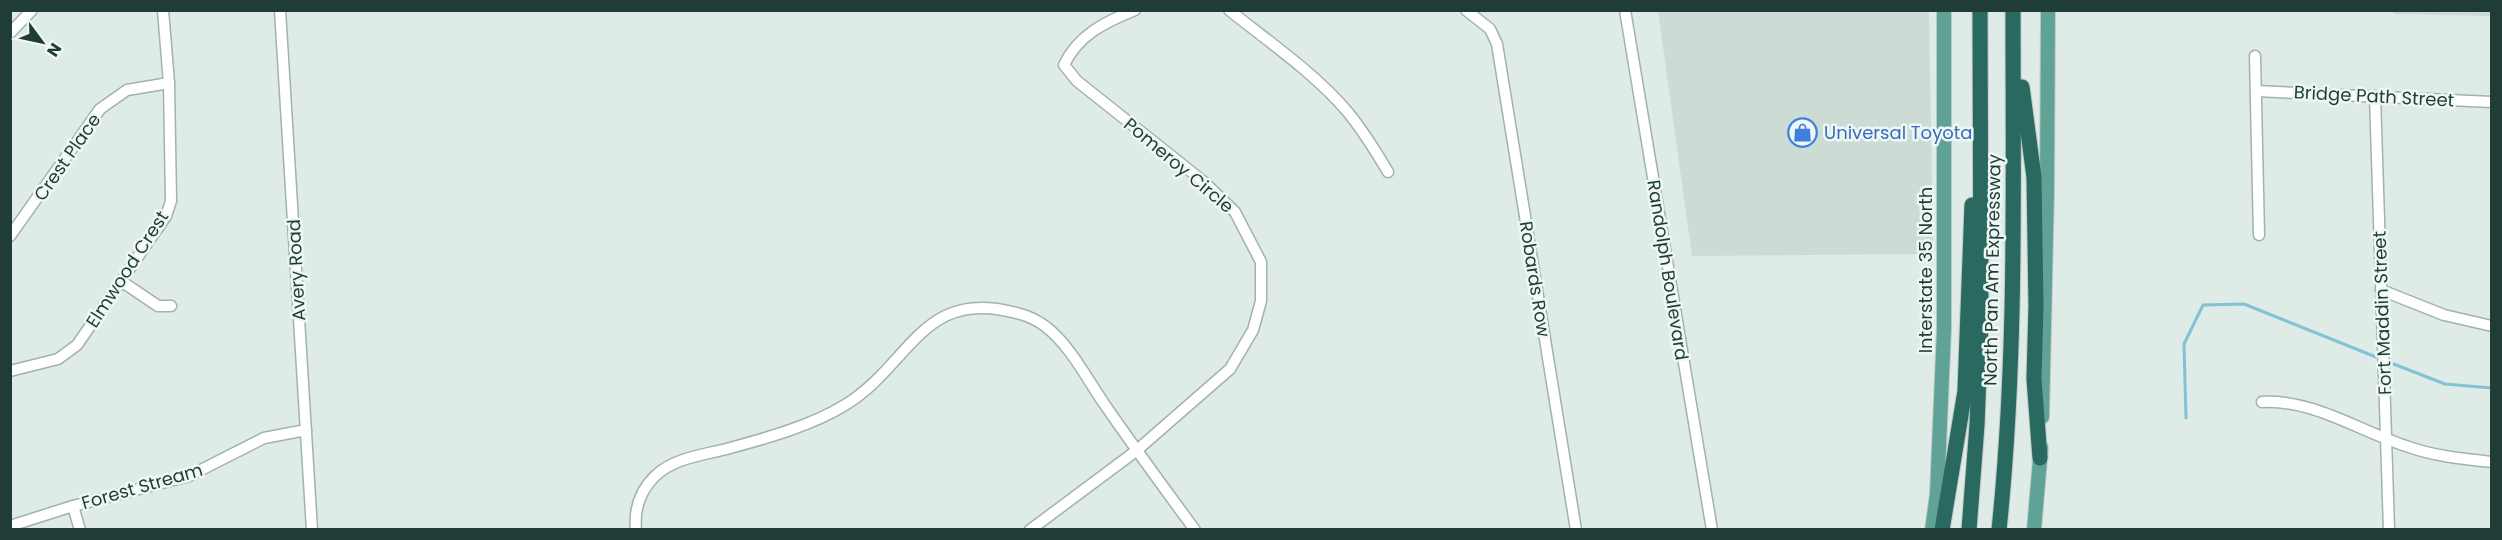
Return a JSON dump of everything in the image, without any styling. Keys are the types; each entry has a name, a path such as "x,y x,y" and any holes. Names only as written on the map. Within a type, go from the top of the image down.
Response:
{"highway":[{"name":"North Pan Am Expressway","path":"1969,530 1977,425 1981,323 1980,10"},
{"name":"North Pan Am Expressway","path":"1999,530 2006,466 2013,301 2013,10"},
{"path":"2013,27 2034,177 2036,306 2034,379 2040,458"},
{"path":"1942,530 1965,391 1968,247 1980,91"}],"main road":[{"name":"Interstate 35 North","path":"1932,530 1937,494 1944,329 1944,10"},
{"path":"2034,530 2045,368 2048,10"}],"street":[{"path":"10,33 33,10"},
{"name":"Elmwood Crest","path":"10,371 58,359 77,345 166,216 171,201 169,84 164,10"},
{"name":"Avery Road","path":"280,10 312,530"},
{"name":"Pomeroy Circle","path":"1030,530 1136,451 1208,390 1239,357 1253,330 1261,301 1261,262 1242,222 1216,192 1077,81 1064,65 1071,51 1085,35 1114,18 1135,10"},
{"path":"1229,10 1321,84 1367,137 1388,172"},
{"name":"Robards Row","path":"1466,10 1490,29 1497,44 1576,530"},
{"name":"Randolph Boulevard","path":"1625,10 1712,530"},
{"path":"2256,56 2259,235"},
{"name":"Crest Place","path":"10,236 100,109 127,90 169,84"},
{"name":"Bridge Path Street","path":"2256,91 2492,102"},
{"name":"Fort Maddin Street","path":"2375,96 2389,530"},
{"path":"121,281 158,306 171,306"},
{"path":"2381,290 2444,315 2492,326"},
{"path":"636,530 635,513 638,503 655,476 670,466 684,459 781,432 843,406 883,375 922,331 937,320 954,312 977,308 1023,314 1045,326 1064,346 1136,451 1195,530"},
{"path":"2262,402 2301,405 2407,447 2456,459 2492,462"},
{"name":"Forest Stream","path":"10,526 73,506 189,476 264,438 306,430"},
{"path":"73,506 80,530"}],"shaded area":[{"name":"Universal Toyota","path":"1658,11 1929,11 1933,254 1692,256"},
{"path":"2391,11 2491,11 2491,16 2395,14"}],"waterway":[{"path":"2186,418 2184,344 2203,305 2244,304 2376,357"},
{"path":"2391,363 2445,384 2492,388"}],"place":[{"name":"Universal Toyota","path":"1803,132"}]}
